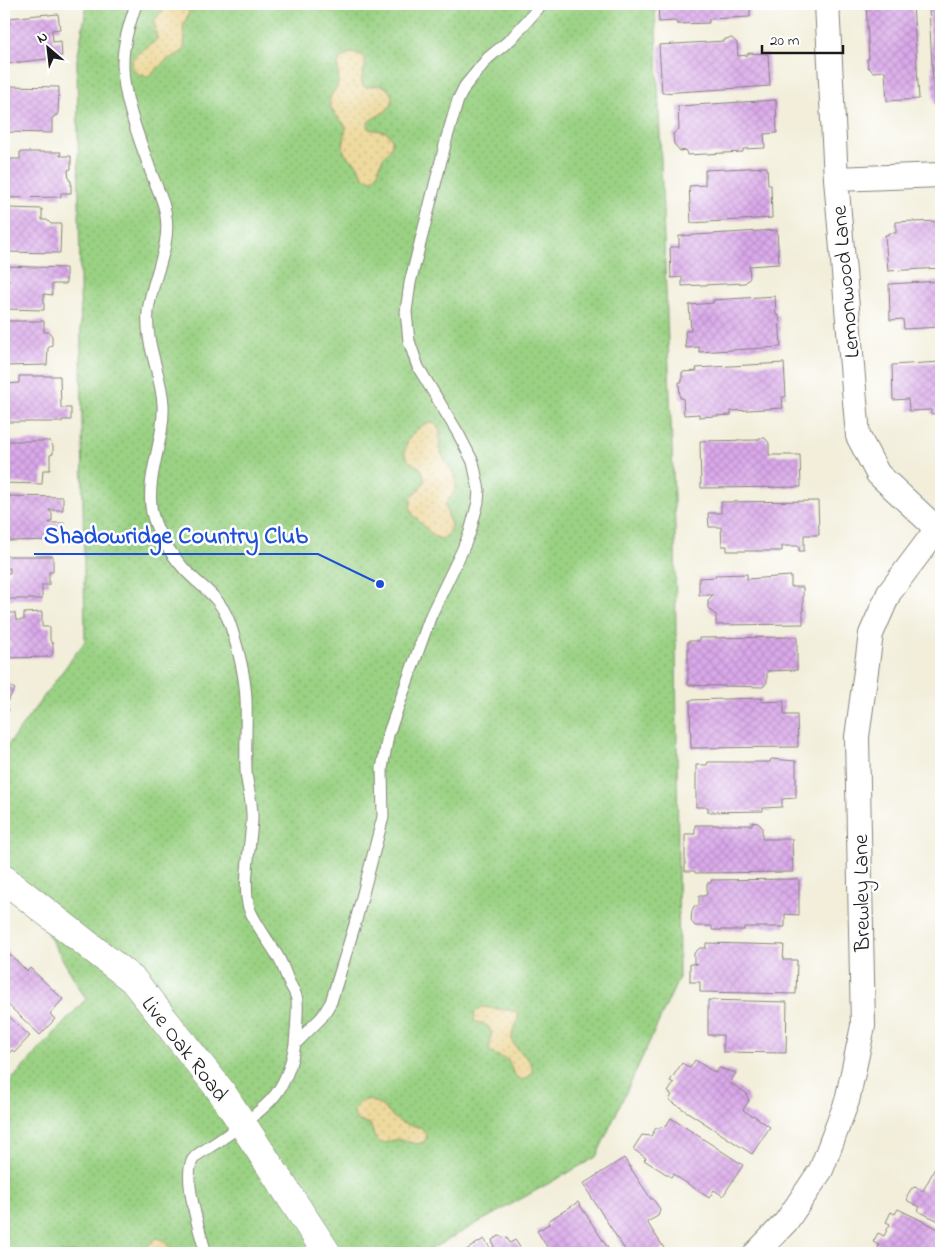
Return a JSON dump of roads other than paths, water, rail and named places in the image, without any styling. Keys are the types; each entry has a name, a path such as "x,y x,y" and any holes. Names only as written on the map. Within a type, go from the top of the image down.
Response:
{"street":[{"name":"Lemonwood Lane","path":"827,4 836,178 858,436 878,474 939,527"},
{"path":"836,178 941,175"},
{"name":"Brewley Lane","path":"756,1253 786,1222 821,1170 847,1101 863,1026 857,737 871,634 889,593 939,527"},
{"name":"Live Oak Road","path":"4,879 133,980 221,1091 326,1253"}],"lane":[{"path":"136,4 124,48 125,82 137,133 162,199 166,213 167,228 167,243 153,286 148,314 149,344 162,391 163,406 152,479 151,501 157,529 164,542 185,570 224,608 235,639 244,677 246,698 246,765 252,816 247,898 249,908 279,958 297,998 295,1044 286,1077 276,1095 242,1123 197,1155 192,1161 189,1181 206,1253"},
{"path":"295,1044 322,1017 331,1002 355,924 383,817 382,769 388,735 431,615 470,532 478,502 473,462 458,433 426,382 413,355 409,341 406,312 410,283 458,100 465,86 488,58 511,39 542,4"},
{"path":"199,1228 199,1253"}],"place":[{"name":"Shadowridge Country Club","path":"380,584"}]}
